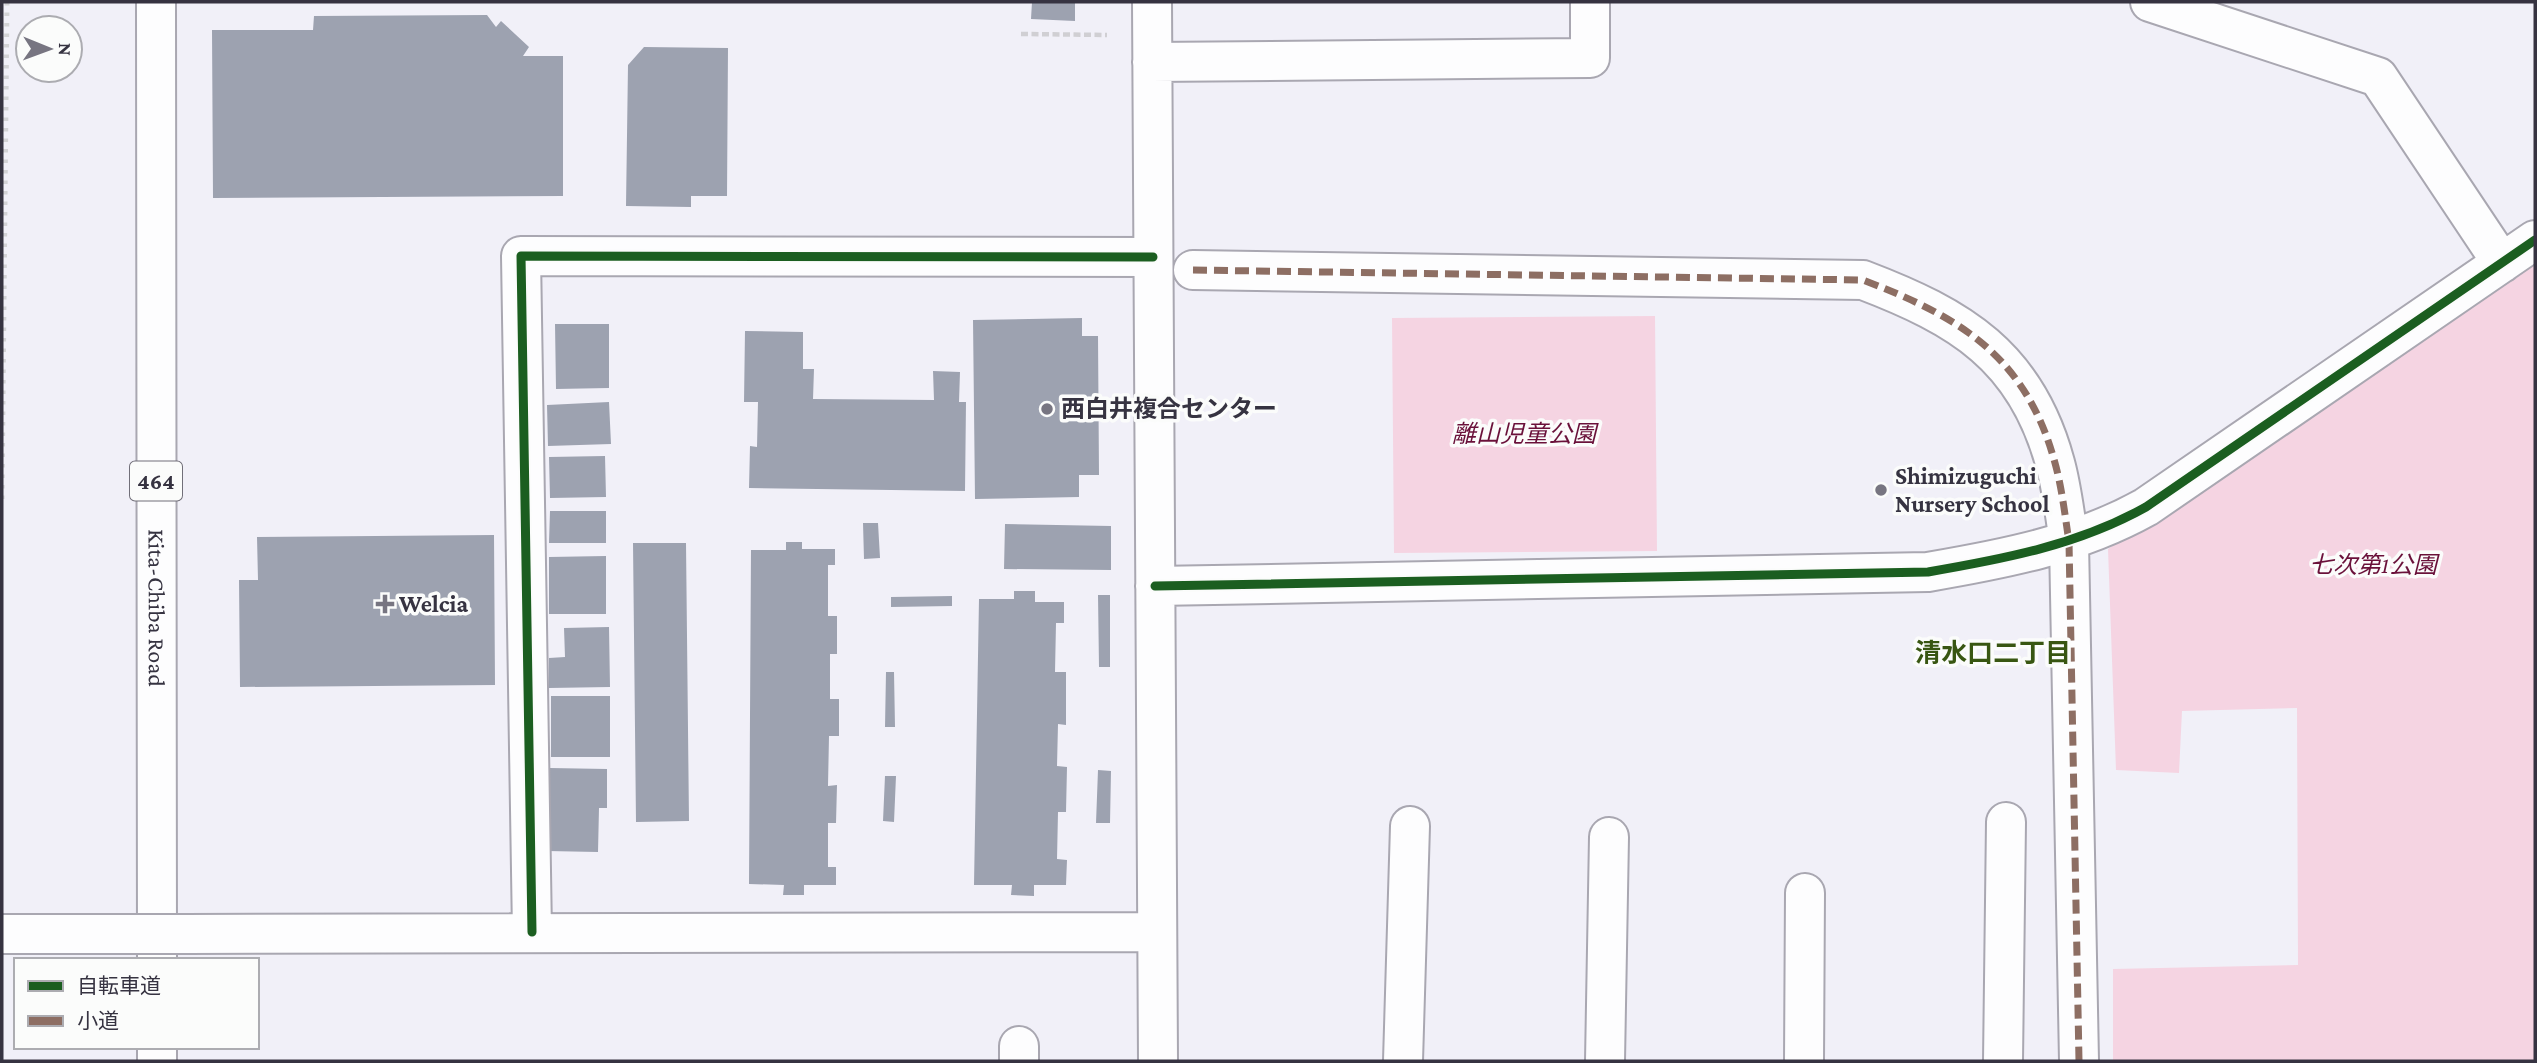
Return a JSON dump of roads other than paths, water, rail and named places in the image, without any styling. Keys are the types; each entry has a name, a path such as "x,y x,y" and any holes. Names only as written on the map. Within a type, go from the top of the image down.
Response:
{"main road":[{"name":"Kita-Chiba Road","path":"156,2 157,958"},
{"path":"1152,2 1158,1061"},
{"path":"1152,62 1590,58 1590,2"},
{"path":"2151,2 2378,77 2502,263"},
{"path":"1155,586 1928,572 2002,559 2069,541 2113,525 2146,507 2535,240"},
{"path":"532,932 521,256 1153,257"},
{"path":"1193,270 1863,280 1921,302 1967,330 2011,368 2036,414 2055,462 2069,541 2079,1061"},
{"path":"2003,1061 2006,822"},
{"path":"1403,1061 1410,826"},
{"path":"1605,1061 1609,837"},
{"path":"1804,1061 1805,893"},
{"path":"2,934 1157,932"}],"railway":[{"path":"2,499 7,2"}],"place":[{"name":"西白井複合センター","path":"1047,409"},
{"name":"Shimizuguchi Nursery School","path":"1881,490"},
{"name":"Welcia","path":"385,604"}],"district":[{"name":"清水口二丁目","path":"1993,653"}],"park label":[{"name":"離山児童公園","path":"1524,434"},
{"name":"七次第1公園","path":"2373,565"}]}
